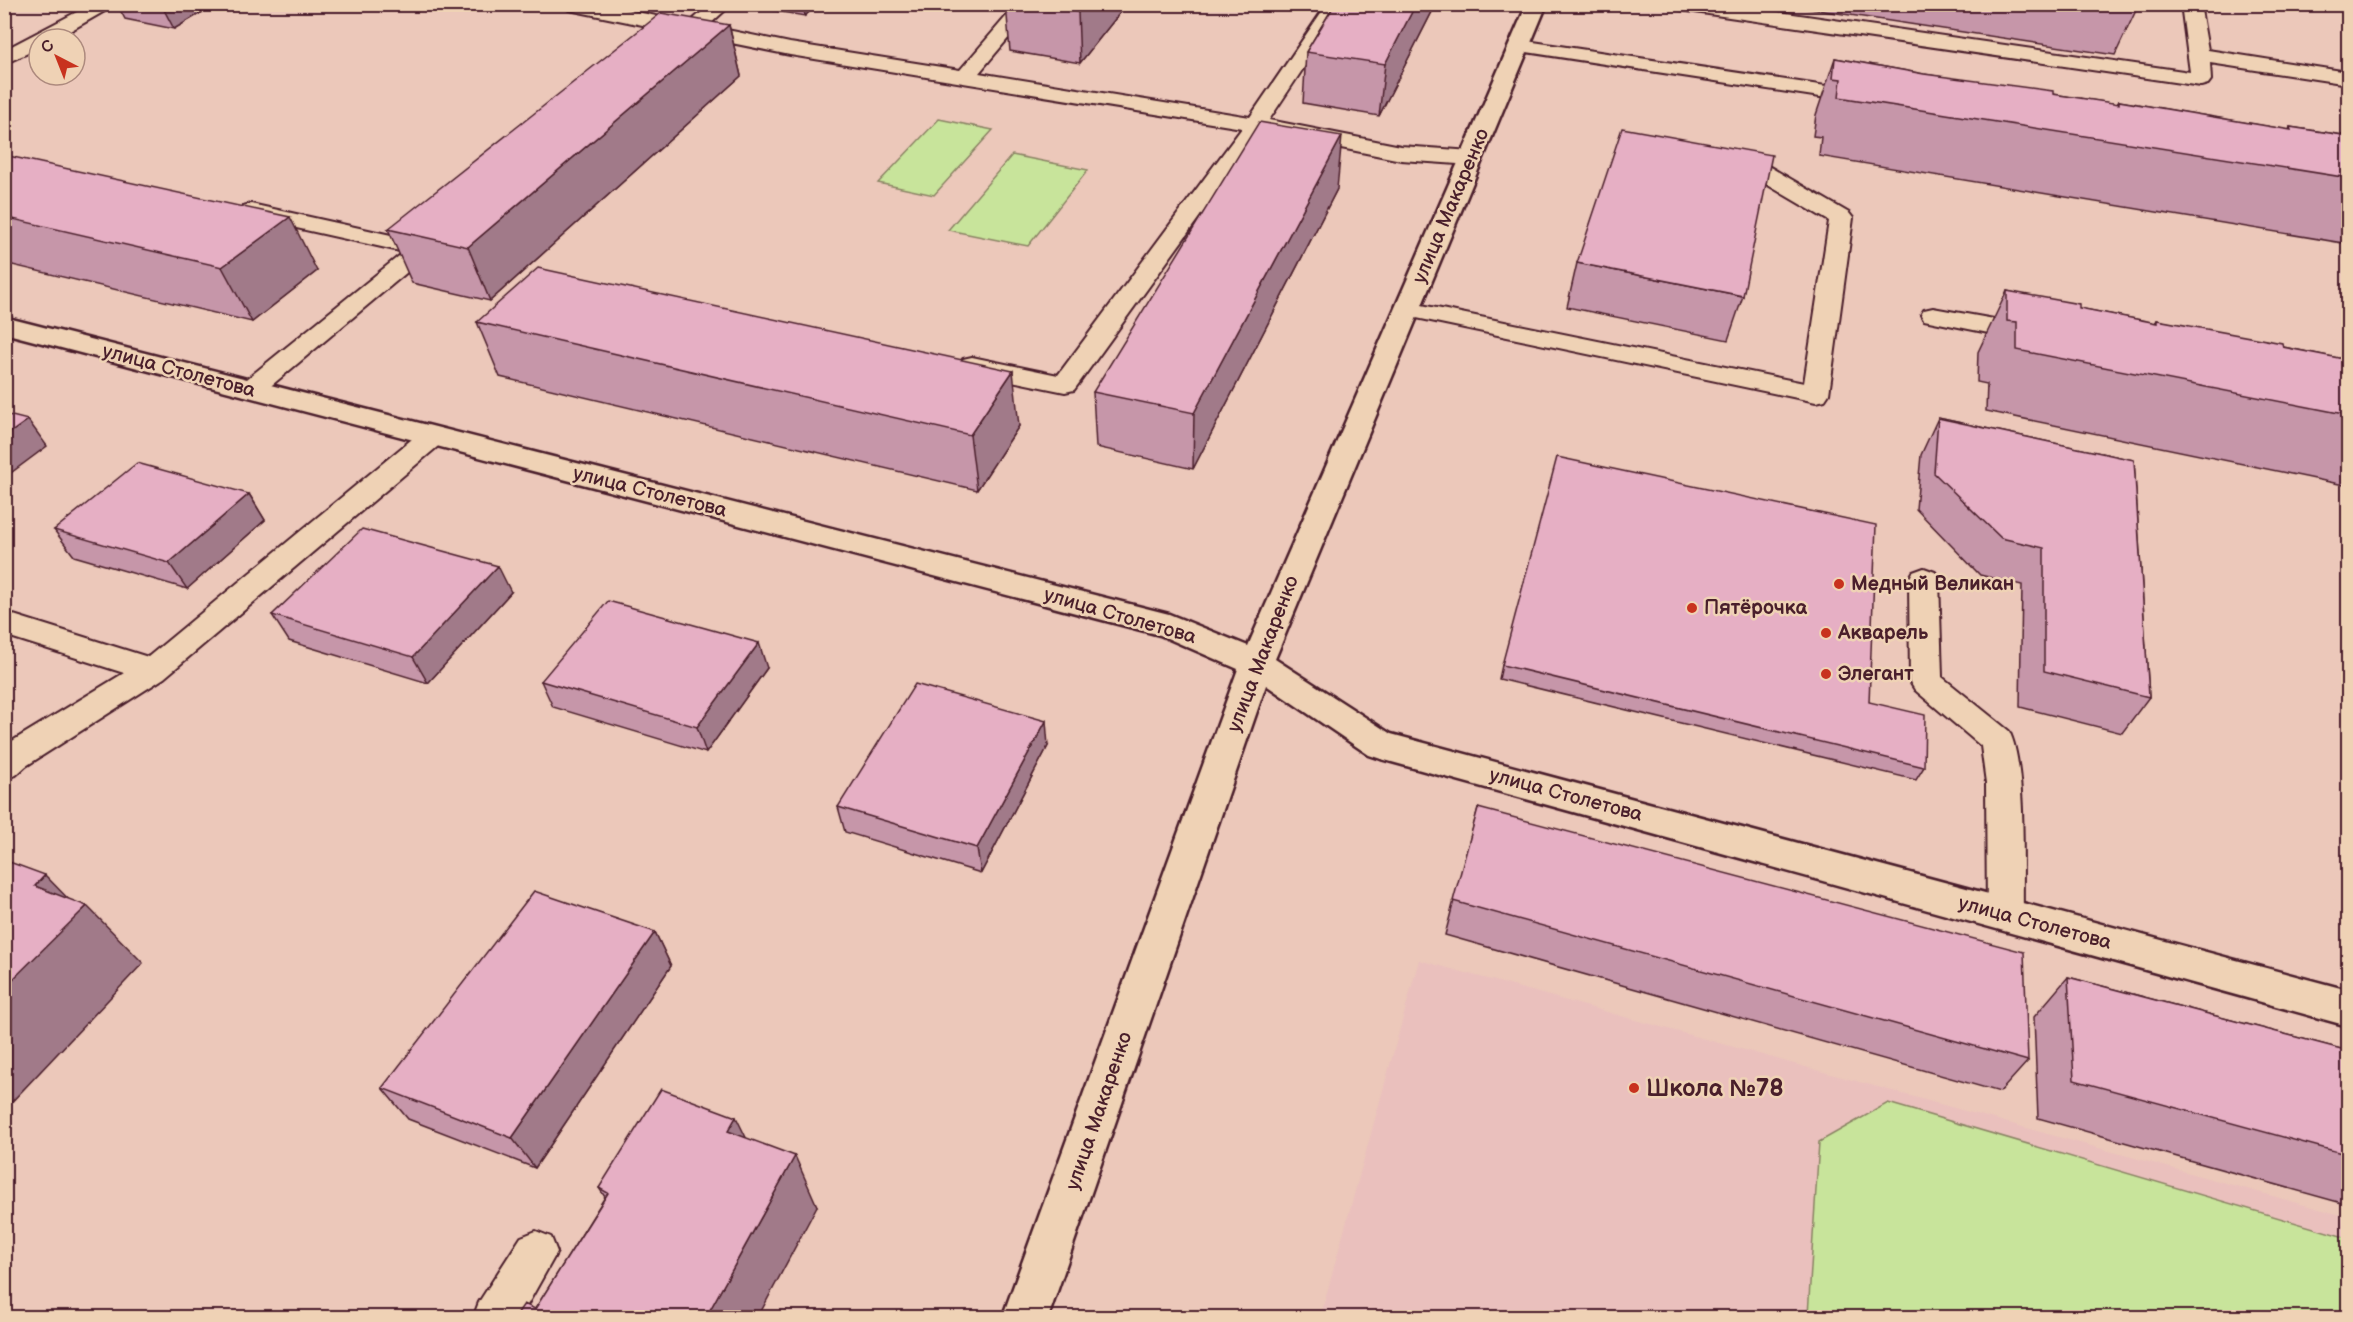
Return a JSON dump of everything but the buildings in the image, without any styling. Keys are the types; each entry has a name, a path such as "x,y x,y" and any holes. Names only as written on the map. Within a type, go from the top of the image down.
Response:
{"street":[{"name":"улица Макаренко","path":"1025,1317 1257,663 1537,4"},
{"name":"улица Столетова","path":"4,325 1169,627 1257,663 1381,745 2349,1008"}],"lane":[{"path":"65,27 108,4"},
{"path":"569,4 790,49 1256,124 1401,153 1472,158"},
{"path":"667,51 723,4"},
{"path":"964,78 1028,4"},
{"path":"948,360 1065,384 1256,124 1337,4"},
{"path":"1681,4 2201,80 2190,4"},
{"path":"4,58 27,46"},
{"path":"1520,46 1602,56 1887,101"},
{"path":"2199,55 2349,78"},
{"path":"1407,309 1816,394 1841,218 1750,165 1702,158"},
{"path":"225,205 423,249"},
{"path":"251,389 450,227"},
{"path":"1933,315 2060,340"},
{"path":"4,766 14,757 153,670 433,436"},
{"path":"1924,579 1926,682 1997,740 2003,783 2005,914"},
{"path":"4,623 153,670"},
{"path":"495,1317 536,1252"}],"shaded area":[{"name":"Школа №78","path":"1419,960 2348,1217 2348,1317 1320,1318"}],"green space":[{"path":"939,119 993,130 934,195 878,183"},
{"path":"1012,155 1088,170 1028,246 948,230"},
{"path":"1888,1103 2348,1238 2348,1317 1810,1317 1808,1315 1819,1142"}],"place":[{"name":"Медный Великан","path":"1839,584"},
{"name":"Пятёрочка","path":"1692,608"},
{"name":"Акварель","path":"1826,633"},
{"name":"Элегант","path":"1826,674"},
{"name":"Школа №78","path":"1634,1088"}]}
